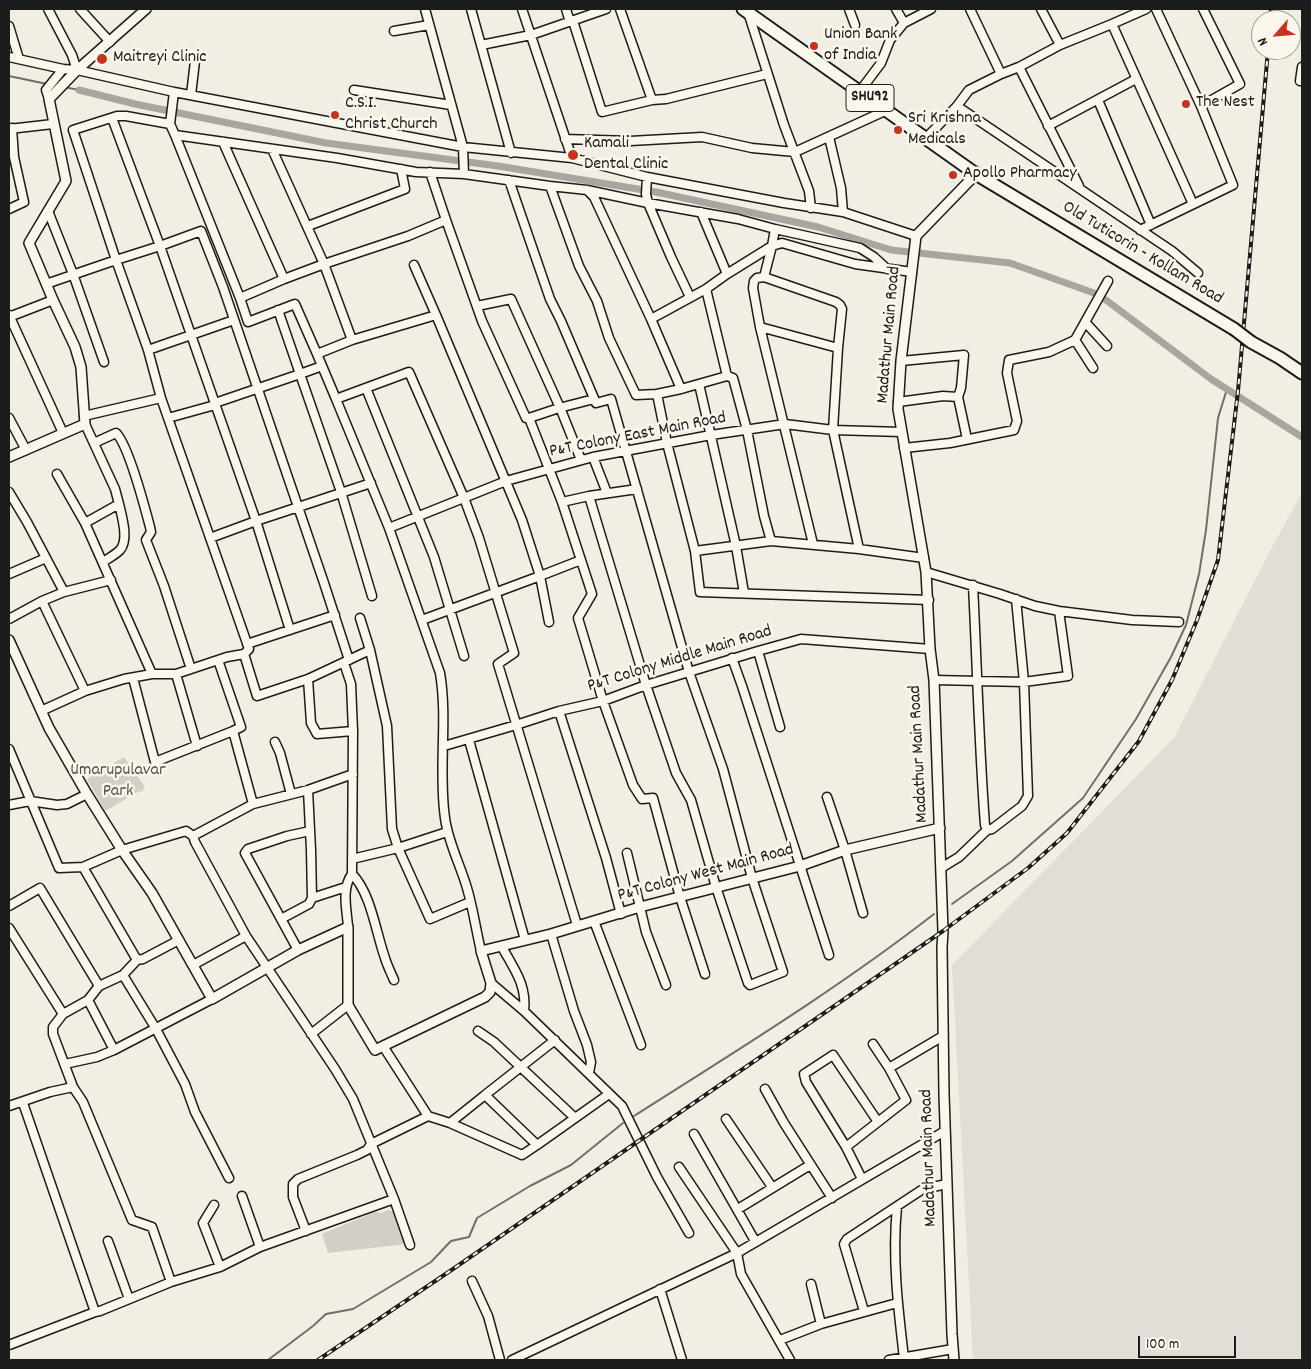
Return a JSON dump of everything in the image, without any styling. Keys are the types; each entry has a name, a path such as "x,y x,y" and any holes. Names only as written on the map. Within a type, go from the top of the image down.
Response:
{"main road":[{"name":"Old Tuticorin - Kollam Road","path":"747,10 976,174 1234,329 1251,342 1302,373"}],"street":[{"path":"48,9 72,55 77,70"},
{"path":"80,9 110,42"},
{"path":"425,9 463,147 464,166"},
{"path":"471,9 511,153"},
{"path":"522,9 572,158"},
{"path":"566,9 602,112 652,100 666,99 767,74"},
{"path":"481,45 531,34 606,9"},
{"path":"620,9 652,100"},
{"path":"849,9 855,25"},
{"path":"896,9 904,23"},
{"path":"860,91 880,63 890,40 904,23 930,9"},
{"path":"970,9 1001,74"},
{"path":"1041,9 1060,45"},
{"path":"926,138 957,106 969,90 1019,67 1060,45 1146,9"},
{"path":"1140,230 1233,184 1201,106 1156,9"},
{"path":"1201,106 1240,84 1204,9"},
{"path":"50,94 110,42 142,10"},
{"path":"747,10 767,74 809,191 811,208"},
{"path":"1112,24 1193,204"},
{"path":"394,31 429,25"},
{"path":"9,26 19,59"},
{"path":"9,56 191,96 463,147 572,158 647,177 811,208 842,212 916,240 976,174"},
{"path":"191,96 195,61"},
{"path":"1019,67 1080,188"},
{"path":"1300,81 1302,67"},
{"path":"63,69 56,76 50,94 53,124 66,181 29,243 75,347 81,367 85,420 115,489 119,504 123,522 124,542 121,549 104,562"},
{"path":"1048,126 1136,79"},
{"path":"354,90 451,106"},
{"path":"174,92 170,124 248,322 295,304 372,483 440,673 443,692 444,746 442,794 447,832 467,887 481,951 491,983 490,992 485,997 375,1050 348,1005 346,887 352,874 353,731 351,684 335,615 234,320 201,231"},
{"path":"1098,100 1151,225"},
{"path":"957,106 1172,251 1198,272"},
{"path":"565,139 630,141 702,137 752,148 795,152 829,138 886,110"},
{"path":"41,711 84,691 124,679 152,674 176,674 218,660 244,654 249,650 161,398 148,350 72,130 112,118 126,116 170,124"},
{"path":"112,118 160,246 256,521 290,630"},
{"path":"9,209 24,202 10,128 53,124"},
{"path":"175,135 401,169 430,172 464,166 509,180 587,190 738,219 860,248 887,269"},
{"path":"829,138 841,188 842,212"},
{"path":"223,142 284,279"},
{"path":"272,149 324,264 352,340"},
{"path":"308,226 405,188 401,169"},
{"path":"430,172 482,321 526,418 529,418 562,502 582,560 592,594 578,618 603,701 633,785 642,799 653,798 680,897 705,974"},
{"path":"647,177 648,203 690,297"},
{"path":"509,180 550,299 561,320 594,400 596,403 610,399 627,451 689,672 723,770 752,878 783,972 750,985 716,887 691,800 676,773 646,685 589,496"},
{"path":"550,186 579,266 597,301 610,338 636,395 657,394 681,389 727,376 733,378 747,430 764,516 771,541"},
{"path":"587,190 594,197 651,319 681,389"},
{"path":"48,211 73,274 104,362"},
{"path":"701,212 727,274"},
{"path":"240,298 284,279 408,236 446,220"},
{"path":"46,284 160,246 211,226"},
{"path":"764,277 775,229"},
{"name":"Madathur Main Road","path":"916,240 901,361 898,402 904,448 926,572 929,600 930,649 934,680 943,931 945,1131 954,1360"},
{"path":"651,319 706,289 772,246 782,243 855,264 912,271"},
{"path":"414,265 522,520 540,576 550,622"},
{"path":"813,544 760,327 753,288 754,281 757,278 764,277 836,302 842,309 833,430 859,548"},
{"path":"904,448 950,443 967,438 1014,430 1017,421 1007,373 1009,360 1049,352 1075,340 1108,281"},
{"path":"706,289 727,376"},
{"path":"477,306 511,299 581,460"},
{"path":"53,300 9,316 63,432"},
{"path":"278,310 341,492 372,596"},
{"path":"317,354 352,340 436,315"},
{"path":"148,350 234,320"},
{"path":"1086,323 1107,346"},
{"path":"760,327 838,348"},
{"path":"1075,340 1093,368"},
{"path":"901,361 964,355 961,388 958,397 967,438"},
{"path":"168,418 215,404 322,366"},
{"path":"336,399 409,372 464,498 496,592 514,653 498,664 577,925"},
{"path":"699,384 736,546 744,593"},
{"path":"366,388 434,557 464,656"},
{"path":"657,394 667,443 694,551 700,592 929,600"},
{"path":"898,402 943,396 958,397"},
{"path":"9,457 85,420 161,398"},
{"path":"529,418 594,400"},
{"path":"9,418 26,450"},
{"name":"P&T Colony East Main Road","path":"389,528 506,481 593,457 667,443 785,424 833,430 902,432"},
{"path":"94,443 116,433 122,440 136,478 150,526 151,532 146,540 164,586 191,669"},
{"path":"593,457 607,493"},
{"path":"57,474 85,522 152,674"},
{"path":"210,538 372,483"},
{"path":"562,502 637,489"},
{"path":"9,492 64,592"},
{"path":"85,522 119,504"},
{"path":"694,551 771,541 859,548 924,558"},
{"path":"9,574 46,558"},
{"path":"422,620 582,560"},
{"path":"926,572 1035,606 1059,611 1132,620 1179,622"},
{"path":"9,619 42,601 64,592 111,580"},
{"path":"973,586 981,749 980,765 984,825 987,830"},
{"path":"941,868 959,857 987,830 1022,806 1028,796 1024,682 1016,600"},
{"path":"42,601 84,691"},
{"path":"934,680 1024,682 1068,676 1059,611"},
{"path":"247,644 335,615"},
{"path":"360,618 370,650 387,726 392,828 398,848 430,919 470,902"},
{"name":"P&T Colony Middle Main Road","path":"444,746 559,711 603,701 646,685 732,658 802,639 930,649"},
{"path":"9,640 41,711 87,794 152,893 212,999"},
{"path":"244,654 257,696 308,679 370,650"},
{"path":"758,651 780,726"},
{"path":"732,658 829,955"},
{"path":"134,678 156,762 241,727 218,660"},
{"path":"176,674 198,746"},
{"path":"308,679 311,723 317,734 353,731"},
{"path":"559,711 606,858 621,914"},
{"path":"233,731 253,804"},
{"path":"469,740 525,940"},
{"path":"275,742 280,753 291,794"},
{"path":"9,749 58,868 83,867 122,850 174,833 186,831 193,836 246,936 353,1099 394,1199 410,1245"},
{"path":"193,836 253,804 308,790 353,774"},
{"path":"281,918 309,904 312,898 308,790"},
{"path":"9,805 30,800 57,805 67,804 87,794"},
{"path":"827,797 863,913"},
{"name":"P&T Colony West Main Road","path":"481,951 551,934 640,907 800,866 845,850 940,828"},
{"path":"298,950 245,852 287,836 310,831"},
{"path":"352,859 398,848 447,832"},
{"path":"628,853 646,932 666,985"},
{"path":"83,867 137,960"},
{"path":"352,874 358,881 364,894 384,956 394,980"},
{"path":"312,898 346,887"},
{"path":"9,906 40,888 99,986"},
{"path":"594,921 641,1045"},
{"path":"65,1064 97,1057 114,1050 212,999 298,950 348,927"},
{"path":"10,932 63,1014"},
{"path":"551,934 574,1011 592,1062 589,1073"},
{"path":"193,965 246,936"},
{"path":"172,1282 152,1227 132,1220 84,1102 73,1087 52,1028 63,1014 88,1000 99,986 123,975 137,960 143,959 179,940"},
{"path":"502,947 524,987 524,1011"},
{"path":"123,975 156,1029 229,1178"},
{"path":"491,983 555,1040 622,1106 657,1177 689,1232"},
{"path":"88,1000 114,1050"},
{"path":"311,1034 348,1005"},
{"path":"478,1031 494,1042 521,1066 575,1118"},
{"path":"889,1068 943,1036"},
{"path":"450,1123 555,1040"},
{"path":"846,1147 906,1100 889,1068 872,1044"},
{"path":"383,1046 428,1116 450,1123 522,1155 609,1094"},
{"path":"862,1179 846,1147 806,1082 804,1074 833,1055 878,1122"},
{"path":"9,1106 50,1092 73,1087"},
{"path":"765,1089 784,1123 832,1198"},
{"path":"485,1095 537,1145"},
{"path":"23,1102 95,1312"},
{"path":"306,1231 293,1196 292,1184 298,1179 367,1150 372,1144 428,1116"},
{"path":"726,1119 772,1187"},
{"path":"512,1360 737,1253 945,1131"},
{"path":"694,1134 755,1241"},
{"path":"738,1209 810,1165"},
{"path":"679,1167 737,1253 741,1274 790,1360"},
{"path":"864,1311 844,1244 847,1239 923,1189 947,1184"},
{"path":"242,1196 260,1247"},
{"path":"9,1345 172,1282 220,1267 260,1247 394,1199"},
{"path":"214,1205 203,1222 220,1267"},
{"path":"897,1207 895,1223 897,1302 904,1358"},
{"path":"108,1241 129,1299"},
{"path":"472,1281 488,1316 500,1360"},
{"path":"810,1284 821,1324"},
{"path":"660,1289 682,1360"},
{"path":"780,1340 821,1324 897,1302"},
{"path":"889,1360 953,1349"}],"shaded area":[{"path":"1302,493 1302,1360 973,1360 952,965 1174,738 1272,547"}],"green space":[{"name":"Umarupulavar Park","path":"124,757 145,787 142,792 140,791 105,811 87,779"},
{"path":"388,1210 397,1213 406,1244 328,1253 322,1234 375,1212 381,1213"}],"waterway":[{"path":"9,76 47,84"},
{"path":"64,87 79,90"},
{"path":"79,90 135,104 326,143 498,166 656,192 818,227 891,250 1010,263 1094,293"},
{"path":"1106,300 1211,379 1302,437"},
{"path":"952,904 1012,861 1083,798 1136,719 1171,657 1186,625 1199,574 1206,530 1218,418 1227,389"},
{"path":"634,1116 824,993 934,914"},
{"path":"268,1360 326,1314 353,1309 431,1262 451,1241 469,1237 477,1218 530,1186 571,1165 623,1123"}],"railway":[{"path":"318,1360 943,931 1028,868 1067,833 1139,741 1172,680 1197,620 1218,560 1238,391 1267,60"}],"place":[{"name":"Union Bank of India","path":"814,46"},
{"name":"Maitreyi Clinic","path":"102,59"},
{"name":"The Nest","path":"1186,104"},
{"name":"C.S.I. Christ Church","path":"335,115"},
{"name":"Sri Krishna Medicals","path":"898,130"},
{"name":"Kamali Dental Clinic","path":"573,155"},
{"name":"Apollo Pharmacy","path":"953,175"}]}
